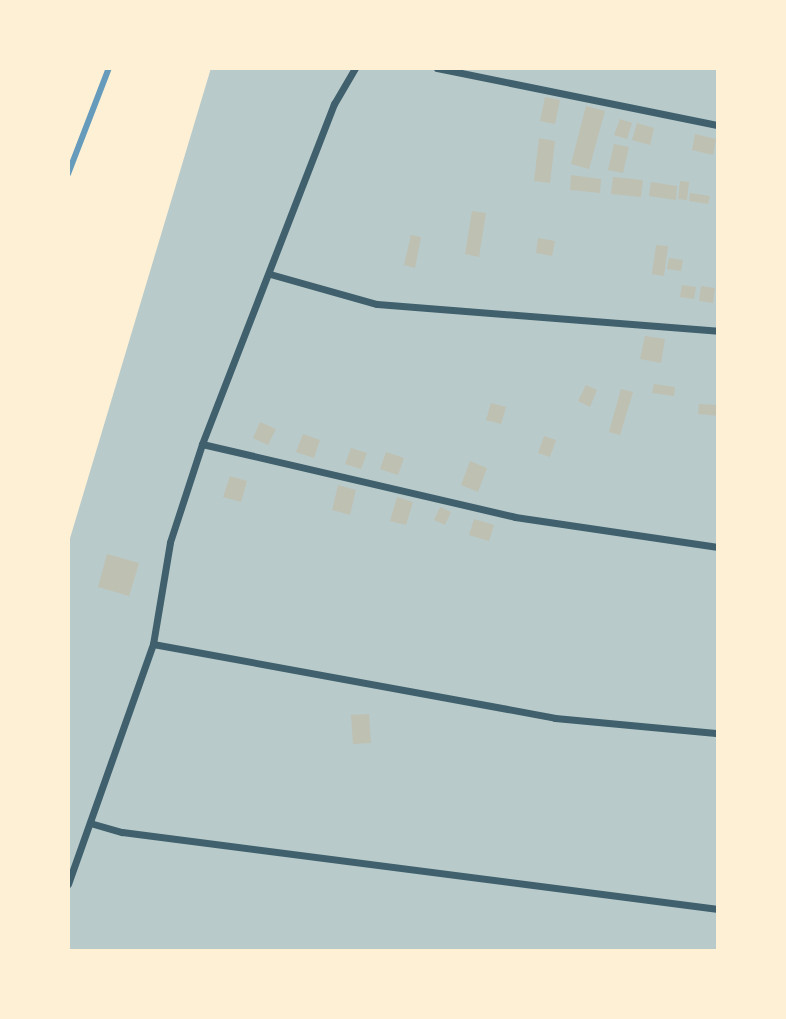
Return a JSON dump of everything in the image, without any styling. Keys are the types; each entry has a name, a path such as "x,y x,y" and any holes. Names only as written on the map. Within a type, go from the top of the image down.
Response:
{"street":[{"path":"68,884 153,644 170,542 202,444 334,104 355,68"},
{"path":"437,68 718,125"},
{"path":"270,274 377,304 718,331"},
{"path":"202,444 515,517 718,547"},
{"path":"153,644 555,718 718,733"},
{"path":"90,823 122,832 718,909"}],"shaded area":[{"path":"211,68 718,68 718,951 68,951 68,545"}],"building":[{"path":"545,97 560,100 555,124 540,121"},
{"path":"586,106 605,111 589,169 571,164"},
{"path":"620,119 632,123 627,139 614,135"},
{"path":"637,123 654,128 650,145 632,140"},
{"path":"695,134 716,139 713,155 692,150"},
{"path":"539,138 555,141 550,183 534,181"},
{"path":"614,144 629,147 623,173 608,170"},
{"path":"571,175 601,179 600,193 570,190"},
{"path":"613,177 643,180 641,197 611,194"},
{"path":"680,181 689,182 687,200 678,199"},
{"path":"651,182 677,186 676,200 649,196"},
{"path":"690,193 710,196 708,204 689,201"},
{"path":"472,211 486,213 479,257 465,254"},
{"path":"411,235 421,237 415,268 404,265"},
{"path":"538,238 555,241 552,256 536,253"},
{"path":"656,245 668,246 664,276 652,274"},
{"path":"669,258 683,260 681,271 667,269"},
{"path":"682,285 696,287 694,299 680,297"},
{"path":"701,286 715,288 713,303 699,301"},
{"path":"645,336 665,339 661,363 640,359"},
{"path":"654,384 675,387 674,396 652,393"},
{"path":"586,385 597,390 590,407 578,401"},
{"path":"621,389 633,392 620,435 609,432"},
{"path":"491,403 506,407 501,424 486,420"},
{"path":"699,404 718,405 718,416 698,414"},
{"path":"260,422 276,429 268,445 253,438"},
{"path":"303,434 320,440 314,458 296,452"},
{"path":"544,436 556,440 550,457 538,453"},
{"path":"351,448 367,453 361,469 345,464"},
{"path":"386,452 404,458 398,475 380,469"},
{"path":"470,461 487,468 478,492 461,485"},
{"path":"230,476 247,481 241,502 223,497"},
{"path":"338,485 356,490 350,515 332,510"},
{"path":"397,497 413,502 406,525 390,521"},
{"path":"440,507 451,512 445,525 434,520"},
{"path":"474,519 494,525 489,541 469,535"},
{"path":"107,554 139,563 129,596 98,587"},
{"path":"369,714 371,743 353,744 351,715"}],"waterway":[{"path":"68,174 109,68"}]}
